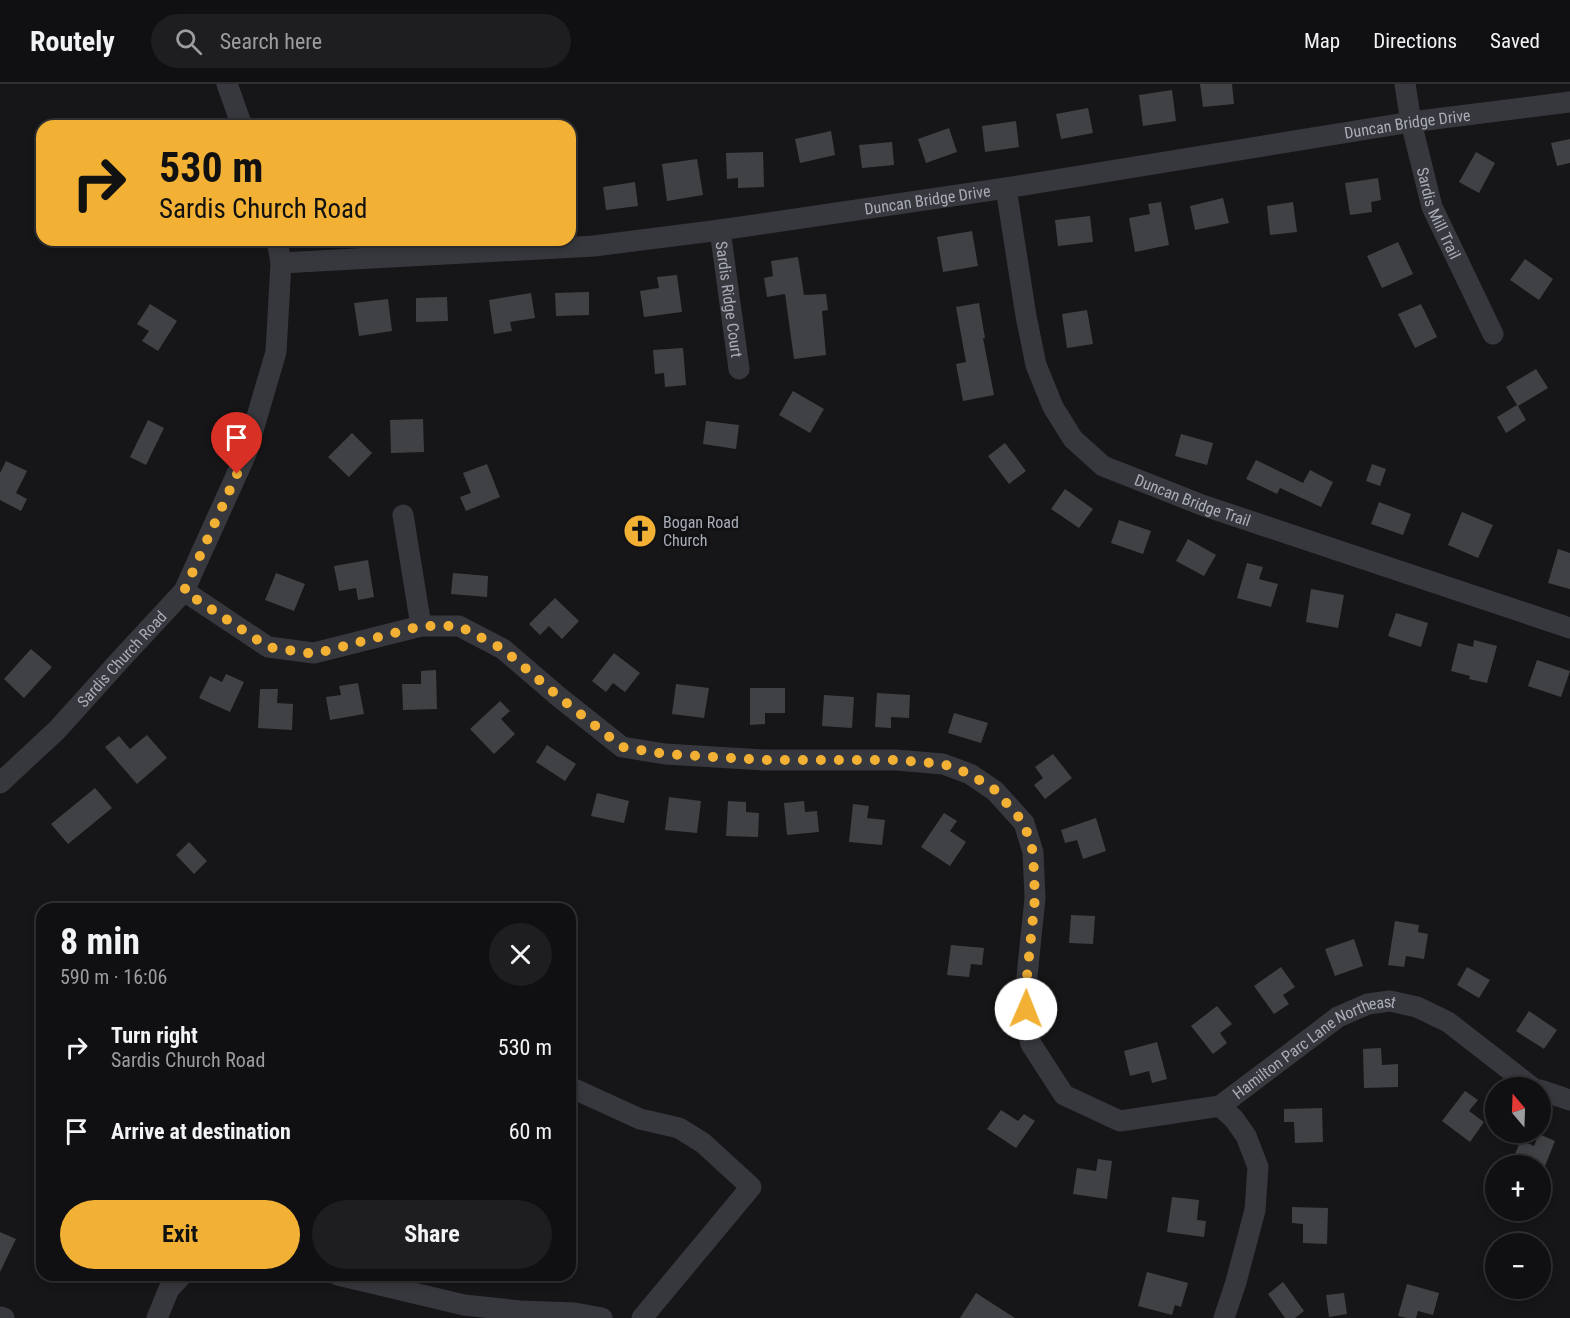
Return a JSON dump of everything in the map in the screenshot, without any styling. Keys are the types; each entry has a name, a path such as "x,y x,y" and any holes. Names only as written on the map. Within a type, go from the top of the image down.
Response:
{"street":[{"path":"227,84 240,120"},
{"name":"Sardis Mill Trail","path":"1405,84 1411,122 1432,207 1493,334"},
{"name":"Duncan Bridge Drive","path":"281,263 594,246 1006,188 1411,122 1570,102"},
{"name":"Duncan Bridge Trail","path":"1006,188 1036,365 1053,407 1073,439 1103,466 1202,505 1570,628"},
{"name":"Sardis Ridge Court","path":"720,230 739,369"},
{"name":"Sardis Church Road","path":"0,783 57,730 184,591 246,454 270,375 276,352 281,263 278,246"},
{"path":"403,515 421,626"},
{"name":"Hamilton Parc Lane Northeast","path":"184,591 268,647 314,654 421,626 459,626 503,649 622,747 665,754 765,760 896,760 943,764 970,774 995,790 1024,823 1033,852 1035,898 1027,976 1026,1025 1031,1044 1064,1095 1120,1121 1220,1106 1338,1017 1368,1004 1390,1001 1417,1007 1448,1022 1519,1077"},
{"path":"576,1090 640,1119 679,1128 703,1143 751,1187 642,1318"},
{"path":"1551,1094 1570,1100"},
{"path":"1220,1106 1234,1119 1246,1136 1258,1167 1255,1210 1224,1318"},
{"path":"157,1318 169,1289 176,1281"},
{"path":"363,1281 464,1305 520,1311 575,1313 602,1318"}],"building":[{"path":"1200,84 1232,84 1234,104 1203,107"},
{"path":"1172,90 1176,121 1143,126 1139,95"},
{"path":"1088,108 1093,133 1061,139 1056,114"},
{"path":"1016,121 1019,147 985,152 982,126"},
{"path":"949,128 957,152 926,163 918,139"},
{"path":"831,131 835,155 800,163 795,139"},
{"path":"1570,139 1570,163 1557,166 1551,143"},
{"path":"892,142 894,165 862,168 859,145"},
{"path":"763,152 764,187 738,188 738,178 727,179 726,153"},
{"path":"1476,152 1495,163 1479,193 1459,182"},
{"path":"697,159 703,195 667,201 662,164"},
{"path":"1378,178 1381,200 1371,202 1372,212 1350,215 1345,183"},
{"path":"635,182 638,206 606,210 603,187"},
{"path":"1223,198 1229,223 1195,230 1190,206"},
{"path":"1161,202 1169,245 1135,252 1129,218 1150,214 1148,204"},
{"path":"1293,202 1297,232 1270,235 1267,206"},
{"path":"1090,216 1093,242 1058,246 1055,220"},
{"path":"972,231 978,266 943,272 937,237"},
{"path":"1398,242 1413,274 1382,288 1367,256"},
{"path":"798,257 804,295 826,294 828,310 822,311 826,355 794,359 785,294 767,297 764,278 773,276 771,261"},
{"path":"1525,259 1553,279 1539,300 1510,280"},
{"path":"677,275 682,312 644,317 640,291 659,288 657,277"},
{"path":"589,292 589,315 556,316 555,293"},
{"path":"531,293 535,318 510,322 512,331 494,334 489,300"},
{"path":"447,297 448,321 416,322 416,298"},
{"path":"388,299 392,331 359,336 354,303"},
{"path":"979,303 994,395 963,401 956,364 966,362 956,307"},
{"path":"150,304 177,321 158,351 142,341 149,331 137,324"},
{"path":"1421,304 1437,337 1415,348 1398,314"},
{"path":"1087,310 1093,344 1067,348 1062,314"},
{"path":"683,348 686,385 665,387 664,373 655,374 653,350"},
{"path":"1536,369 1548,388 1518,406 1526,420 1506,433 1497,417 1517,405 1506,387"},
{"path":"793,391 824,409 810,433 779,415"},
{"path":"423,419 424,452 391,453 390,420"},
{"path":"148,420 164,428 146,465 130,457"},
{"path":"706,421 739,425 736,449 703,444"},
{"path":"352,433 372,453 349,477 328,457"},
{"path":"1181,434 1213,443 1207,465 1175,456"},
{"path":"1005,443 1026,471 1009,484 988,456"},
{"path":"1256,460 1303,483 1310,470 1333,482 1321,507 1280,488 1277,494 1246,479"},
{"path":"6,461 27,471 16,493 27,499 21,511 0,500 0,473"},
{"path":"487,464 500,497 466,511 460,497 471,493 463,473"},
{"path":"1372,464 1386,469 1380,486 1366,481"},
{"path":"1065,489 1093,509 1079,528 1051,509"},
{"path":"1379,502 1411,514 1403,535 1371,524"},
{"path":"1462,512 1493,525 1478,558 1448,545"},
{"path":"1119,520 1151,531 1143,554 1111,543"},
{"path":"1188,539 1216,555 1204,576 1176,561"},
{"path":"1558,549 1570,553 1570,589 1548,583"},
{"path":"368,560 374,597 358,600 356,588 339,591 334,566"},
{"path":"1247,563 1263,567 1259,579 1278,584 1271,607 1237,598"},
{"path":"276,573 305,584 294,611 265,600"},
{"path":"453,573 488,576 487,597 451,594"},
{"path":"1311,589 1344,595 1338,628 1306,622"},
{"path":"555,598 579,621 562,639 549,626 540,635 529,624"},
{"path":"1396,613 1428,623 1421,647 1388,636"},
{"path":"1474,640 1497,646 1487,683 1469,679 1470,676 1451,671 1458,643 1473,647"},
{"path":"31,649 52,667 24,698 4,679"},
{"path":"614,653 640,673 625,692 613,683 606,692 592,681"},
{"path":"1537,660 1570,671 1561,697 1528,686"},
{"path":"436,670 437,709 403,710 402,684 421,684 421,671"},
{"path":"226,674 244,682 230,712 199,698 210,676 222,682"},
{"path":"358,683 364,714 330,720 326,697 341,695 339,686"},
{"path":"676,684 709,688 704,718 672,714"},
{"path":"750,688 785,688 785,713 765,713 765,724 750,725"},
{"path":"260,689 278,689 277,703 293,704 292,730 258,728"},
{"path":"877,693 910,695 909,718 891,717 891,728 875,727"},
{"path":"824,695 854,697 852,728 822,726"},
{"path":"500,701 510,711 501,719 515,734 494,754 470,729"},
{"path":"954,713 988,723 981,743 948,733"},
{"path":"147,735 167,758 137,784 105,747 119,736 130,749"},
{"path":"547,745 576,764 565,781 536,762"},
{"path":"1053,754 1072,778 1045,799 1034,785 1043,778 1035,767"},
{"path":"95,788 112,808 68,844 51,824"},
{"path":"597,793 629,801 624,823 591,816"},
{"path":"669,797 701,801 697,833 665,830"},
{"path":"728,801 746,802 746,812 759,813 758,837 726,836"},
{"path":"804,801 805,812 817,811 819,832 787,835 784,803"},
{"path":"853,804 869,806 867,818 885,820 882,845 849,842"},
{"path":"944,813 957,821 950,831 966,842 950,866 921,847"},
{"path":"1096,818 1106,851 1083,859 1077,840 1065,843 1061,830"},
{"path":"189,842 207,861 194,874 176,855"},
{"path":"1071,915 1095,916 1093,944 1069,943"},
{"path":"1395,921 1419,925 1418,932 1428,934 1424,959 1406,956 1404,967 1388,965"},
{"path":"1354,939 1363,966 1335,976 1325,949"},
{"path":"951,945 984,948 982,965 971,964 969,977 947,975"},
{"path":"1281,967 1295,987 1283,995 1289,1004 1274,1014 1254,986"},
{"path":"1467,967 1490,980 1479,998 1457,985"},
{"path":"1217,1006 1232,1024 1220,1033 1227,1043 1213,1054 1191,1026"},
{"path":"1529,1011 1557,1030 1544,1049 1516,1031"},
{"path":"1157,1042 1167,1079 1152,1083 1149,1071 1130,1076 1124,1051"},
{"path":"1381,1048 1382,1065 1398,1064 1398,1087 1364,1088 1363,1049"},
{"path":"1465,1091 1478,1100 1469,1111 1484,1122 1470,1142 1442,1121"},
{"path":"1322,1108 1323,1142 1295,1143 1294,1122 1284,1122 1284,1109"},
{"path":"1001,1110 1018,1121 1024,1114 1035,1121 1016,1148 987,1129"},
{"path":"1551,1139 1555,1141 1549,1155 1515,1155 1520,1143 1534,1146 1535,1143 1551,1143"},
{"path":"1098,1159 1112,1161 1107,1199 1073,1194 1077,1168 1096,1171"},
{"path":"1172,1197 1199,1200 1197,1220 1206,1221 1204,1237 1167,1232"},
{"path":"1292,1207 1328,1208 1327,1244 1303,1243 1303,1224 1292,1223"},
{"path":"0,1232 16,1239 0,1272"},
{"path":"1147,1272 1188,1283 1181,1307 1175,1305 1172,1315 1138,1306"},
{"path":"1283,1282 1304,1311 1295,1318 1285,1318 1268,1294"},
{"path":"1407,1284 1439,1293 1433,1315 1418,1311 1416,1318 1398,1316"},
{"path":"976,1293 1015,1318 960,1318"},
{"path":"1344,1293 1347,1314 1329,1317 1326,1295"}],"place":[{"name":"Bogan Road Church","path":"640,531"}],"route":[{"path":"237,474 184,591 268,647 314,654 421,626 459,626 503,649 622,747 665,754 705,757 765,760 896,760 943,764 970,774 995,790 1024,823 1033,852 1035,898 1026,1009"}]}
